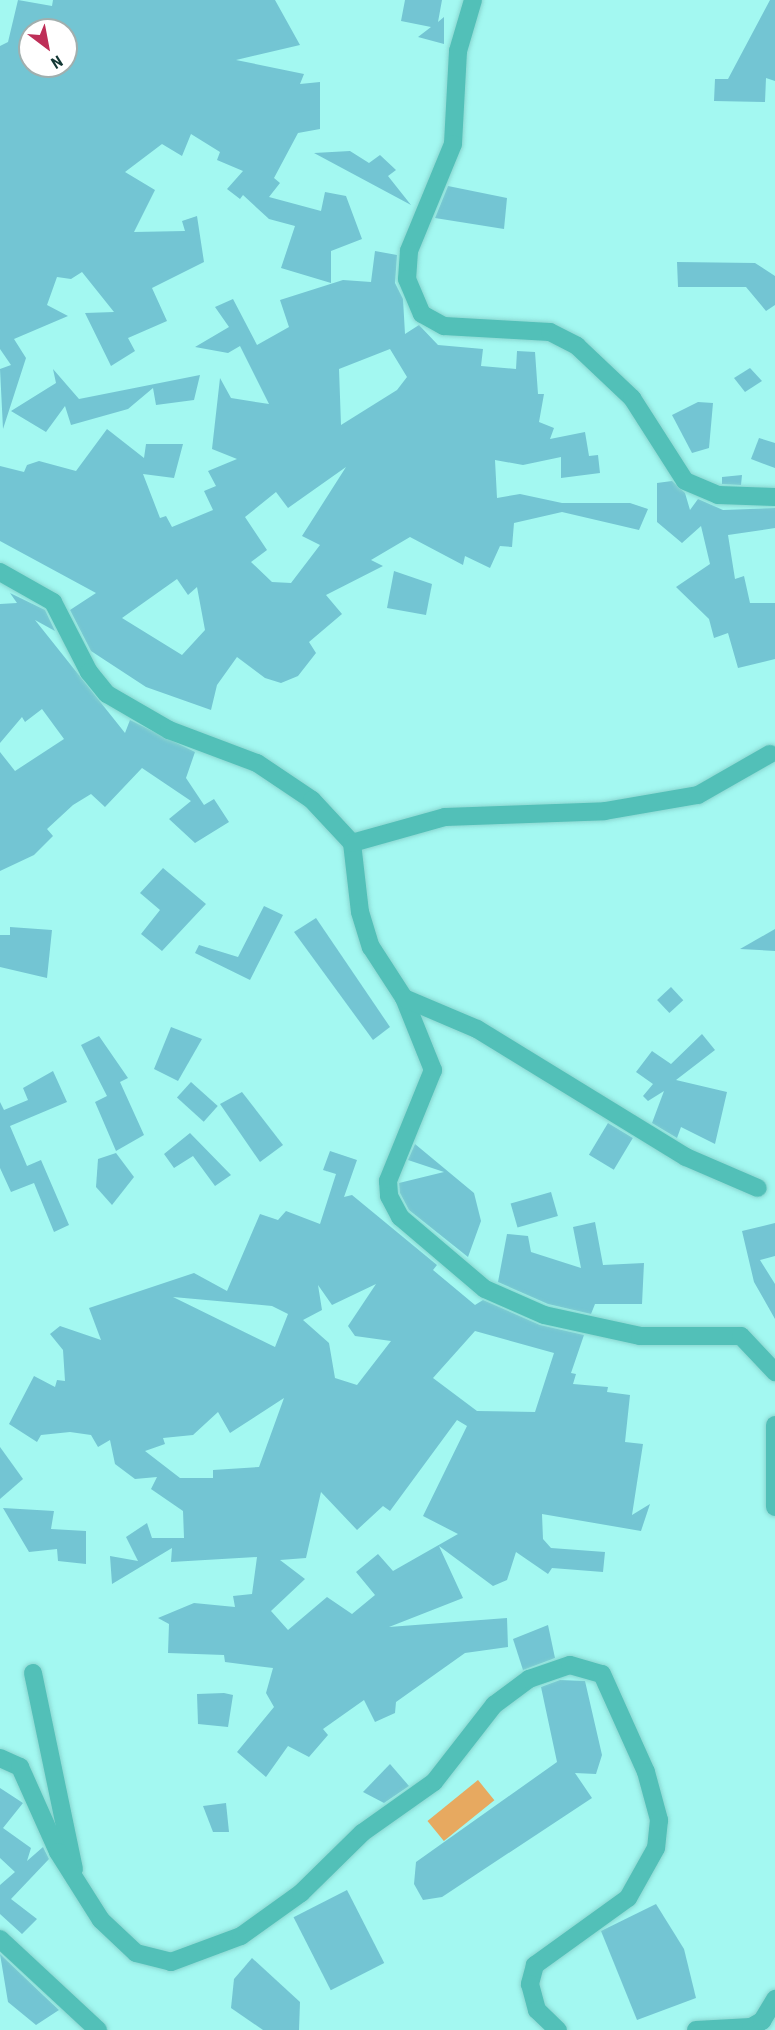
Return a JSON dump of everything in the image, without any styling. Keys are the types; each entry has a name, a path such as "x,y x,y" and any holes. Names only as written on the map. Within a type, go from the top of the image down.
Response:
{"street":[{"path":"473,0 458,51 453,144 409,251 407,279 422,314 444,326 550,333 577,346 632,398 685,481 718,495 775,497"},
{"path":"0,573 53,602 89,672 107,694 169,729 257,763 312,800 352,843 360,912 371,947 404,998 433,1070 388,1181 389,1196 400,1217 485,1288 544,1315 640,1336 741,1336 775,1372"},
{"path":"352,843 445,818 605,811 680,799 738,776 770,753"},
{"path":"404,998 477,1029 686,1156 759,1188"},
{"path":"775,1425 775,1507"},
{"path":"0,1758 20,1767 76,1880 101,1920 136,1953 171,1962 202,1954 241,1936 301,1893 362,1833 434,1782 494,1705 529,1679 570,1665 602,1674 646,1772 659,1820 656,1848 628,1898 535,1965 530,1984 537,2010 558,2030"},
{"path":"33,1673 76,1880"},
{"path":"0,1939 98,2030"},
{"path":"696,2030 751,2027 762,2021 775,1999"}],"shaded area":[{"path":"478,1780 494,1800 444,1841 427,1821"}],"building":[{"path":"18,0 52,6 53,0 275,0 300,45 236,60 304,74 300,84 320,82 320,129 298,133 274,178 280,183 269,197 321,211 325,192 346,196 362,239 331,251 331,283 281,268 295,226 269,219 243,195 240,199 227,189 243,171 217,160 220,152 191,134 182,156 162,144 125,172 155,190 134,232 185,231 182,221 197,216 204,262 152,288 167,321 128,338 135,351 111,366 85,313 114,312 82,272 71,279 57,277 47,305 68,316 14,339 26,358 3,429 0,369 11,365 0,349 0,46 8,42"},
{"path":"405,0 442,0 438,22 444,17 444,44 418,37 431,27 401,21"},
{"path":"770,0 775,0 775,81 766,78 765,102 714,101 715,79 728,79"},
{"path":"350,151 369,163 380,155 396,170 388,176 411,205 314,153"},
{"path":"448,186 507,198 504,229 435,218"},
{"path":"375,251 397,255 395,283 403,299 405,334 419,325 438,345 483,349 481,366 516,369 517,351 535,352 538,394 544,394 539,422 554,428 550,439 585,432 589,456 598,455 600,473 561,478 561,457 523,465 495,460 497,498 520,494 562,503 630,503 648,509 639,530 562,512 514,523 512,547 500,546 490,568 465,556 463,565 410,537 371,560 383,566 326,595 342,614 309,642 316,653 298,676 281,683 265,678 237,657 217,685 211,710 146,687 91,651 70,610 96,593 0,541 0,466 24,472 27,465 39,461 76,471 107,429 144,458 146,444 183,444 174,478 143,474 160,518 166,516 172,527 213,510 204,491 216,486 208,471 237,459 212,449 220,378 231,398 269,404 240,346 228,353 195,347 229,327 215,307 233,299 257,345 289,327 280,300 343,280 371,282","holes":["390,349 407,377 397,390 341,425 339,369","346,467 302,536 320,545 291,583 272,582 251,562 267,550 245,517 276,492 288,508","177,579 188,595 197,587 205,630 182,655 122,618"]},
{"path":"677,262 755,263 775,276 775,305 766,311 746,287 678,287"},
{"path":"750,368 762,381 745,392 734,378"},
{"path":"53,369 79,399 200,375 194,400 156,405 153,388 128,409 71,425 65,406 46,432 11,411 56,383"},
{"path":"698,402 713,403 709,448 692,453 672,415"},
{"path":"759,438 775,443 775,468 751,459"},
{"path":"742,475 741,485 722,484 722,477"},
{"path":"672,481 685,493 690,510 698,499 723,510 775,508 775,528 728,535 735,579 744,576 750,603 775,603 775,659 738,668 728,633 714,638 709,619 676,587 710,564 701,526 682,543 657,522 657,483"},
{"path":"394,571 432,584 426,615 387,608"},
{"path":"10,593 45,610 55,631 35,620 125,733 130,720 195,752 186,778 204,805 214,799 229,822 195,843 169,819 191,801 142,768 105,807 91,794 73,805 47,829 53,836 34,855 0,871 0,752 15,771 64,739 42,709 25,722 22,717 0,743 0,604 17,603"},
{"path":"163,868 206,904 162,951 141,934 160,910 140,893"},
{"path":"264,906 283,915 250,980 195,953 199,945 238,957"},
{"path":"316,918 390,1027 373,1040 294,932"},
{"path":"10,927 52,930 47,978 0,967 0,935 10,935"},
{"path":"775,929 775,951 740,949"},
{"path":"671,987 683,1000 669,1013 657,1000"},
{"path":"171,1027 202,1039 178,1081 154,1069"},
{"path":"702,1034 715,1050 676,1080 727,1092 715,1144 681,1127 677,1138 652,1123 664,1091 648,1101 643,1096 653,1084 636,1072 652,1051 671,1064"},
{"path":"99,1036 128,1078 120,1082 144,1135 116,1151 95,1102 107,1096 81,1045"},
{"path":"53,1071 67,1102 10,1126 27,1166 41,1160 69,1225 54,1232 34,1183 11,1192 0,1168 0,1102 4,1110 28,1100 23,1088"},
{"path":"191,1082 218,1106 204,1122 177,1098"},
{"path":"242,1092 283,1145 260,1162 220,1104"},
{"path":"608,1123 633,1138 614,1170 589,1155"},
{"path":"190,1133 231,1175 215,1186 193,1156 174,1168 164,1154"},
{"path":"415,1144 474,1193 481,1221 468,1257 409,1210 400,1193 399,1183 444,1172 408,1160"},
{"path":"330,1151 357,1160 344,1197 352,1195 437,1265 433,1270 475,1305 483,1300 540,1325 584,1335 571,1373 576,1374 573,1384 608,1387 607,1392 630,1395 625,1442 643,1444 632,1515 650,1504 641,1531 542,1514 543,1539 551,1548 605,1552 603,1572 552,1568 548,1574 516,1552 507,1580 493,1586 439,1546 463,1598 389,1627 507,1618 508,1647 465,1653 396,1702 395,1713 375,1722 364,1700 323,1729 328,1735 309,1757 288,1746 266,1777 237,1752 274,1707 266,1693 273,1668 225,1662 224,1655 168,1653 169,1624 158,1618 194,1603 235,1607 233,1596 252,1594 257,1557 171,1562 172,1548 112,1584 110,1556 138,1561 126,1537 147,1523 152,1538 184,1538 183,1511 151,1489 157,1477 135,1479 115,1464 110,1440 98,1447 91,1435 70,1432 41,1435 37,1442 9,1424 34,1376 55,1387 57,1380 65,1381 63,1350 50,1334 60,1326 101,1340 89,1308 194,1273 227,1291 260,1214 278,1220 286,1211 320,1224 336,1174 323,1170","holes":["376,1284 348,1326 355,1336 391,1341 357,1385 335,1378 329,1343 303,1320 322,1310 318,1285 332,1305","173,1297 272,1306 288,1314 275,1347","475,1331 554,1353 535,1412 477,1411 433,1378","284,1398 259,1467 213,1470 213,1478 180,1478 145,1451 165,1444 163,1438 193,1435 218,1412 230,1433","457,1420 467,1426 423,1516 458,1534 393,1571 378,1554 356,1572 375,1595 352,1614 327,1597 288,1630 271,1611 305,1579 280,1560 306,1558 321,1492 357,1530 383,1506 390,1511"]},
{"path":"116,1153 134,1177 112,1205 96,1187 98,1159"},
{"path":"551,1192 558,1216 518,1228 511,1204"},
{"path":"595,1222 603,1265 644,1263 642,1304 595,1304 591,1314 548,1304 498,1282 507,1234 528,1236 531,1252 581,1268 573,1227"},
{"path":"775,1223 775,1256 760,1260 775,1284 775,1319 754,1282 742,1231"},
{"path":"0,1447 23,1479 0,1499"},
{"path":"3,1508 54,1511 51,1529 86,1531 86,1564 58,1561 57,1549 29,1552"},
{"path":"548,1625 555,1658 523,1670 513,1639"},
{"path":"560,1680 585,1681 602,1755 596,1774 575,1773 592,1798 442,1897 423,1900 414,1884 416,1862 557,1762 541,1687"},
{"path":"197,1694 233,1695 228,1727 198,1724"},
{"path":"390,1764 409,1786 384,1803 363,1792"},
{"path":"0,1788 23,1803 3,1828 31,1848 27,1861 43,1847 49,1859 11,1899 37,1919 22,1934 0,1914 0,1885 15,1872 0,1858"},
{"path":"226,1803 229,1832 213,1832 203,1806"},
{"path":"347,1890 384,1963 331,1990 294,1917"},
{"path":"656,1904 684,1949 696,1998 637,2020 601,1931"},
{"path":"0,1954 59,2010 36,2025 8,2002"},
{"path":"252,1958 300,2002 299,2030 263,2030 231,2008 234,1979"}]}
